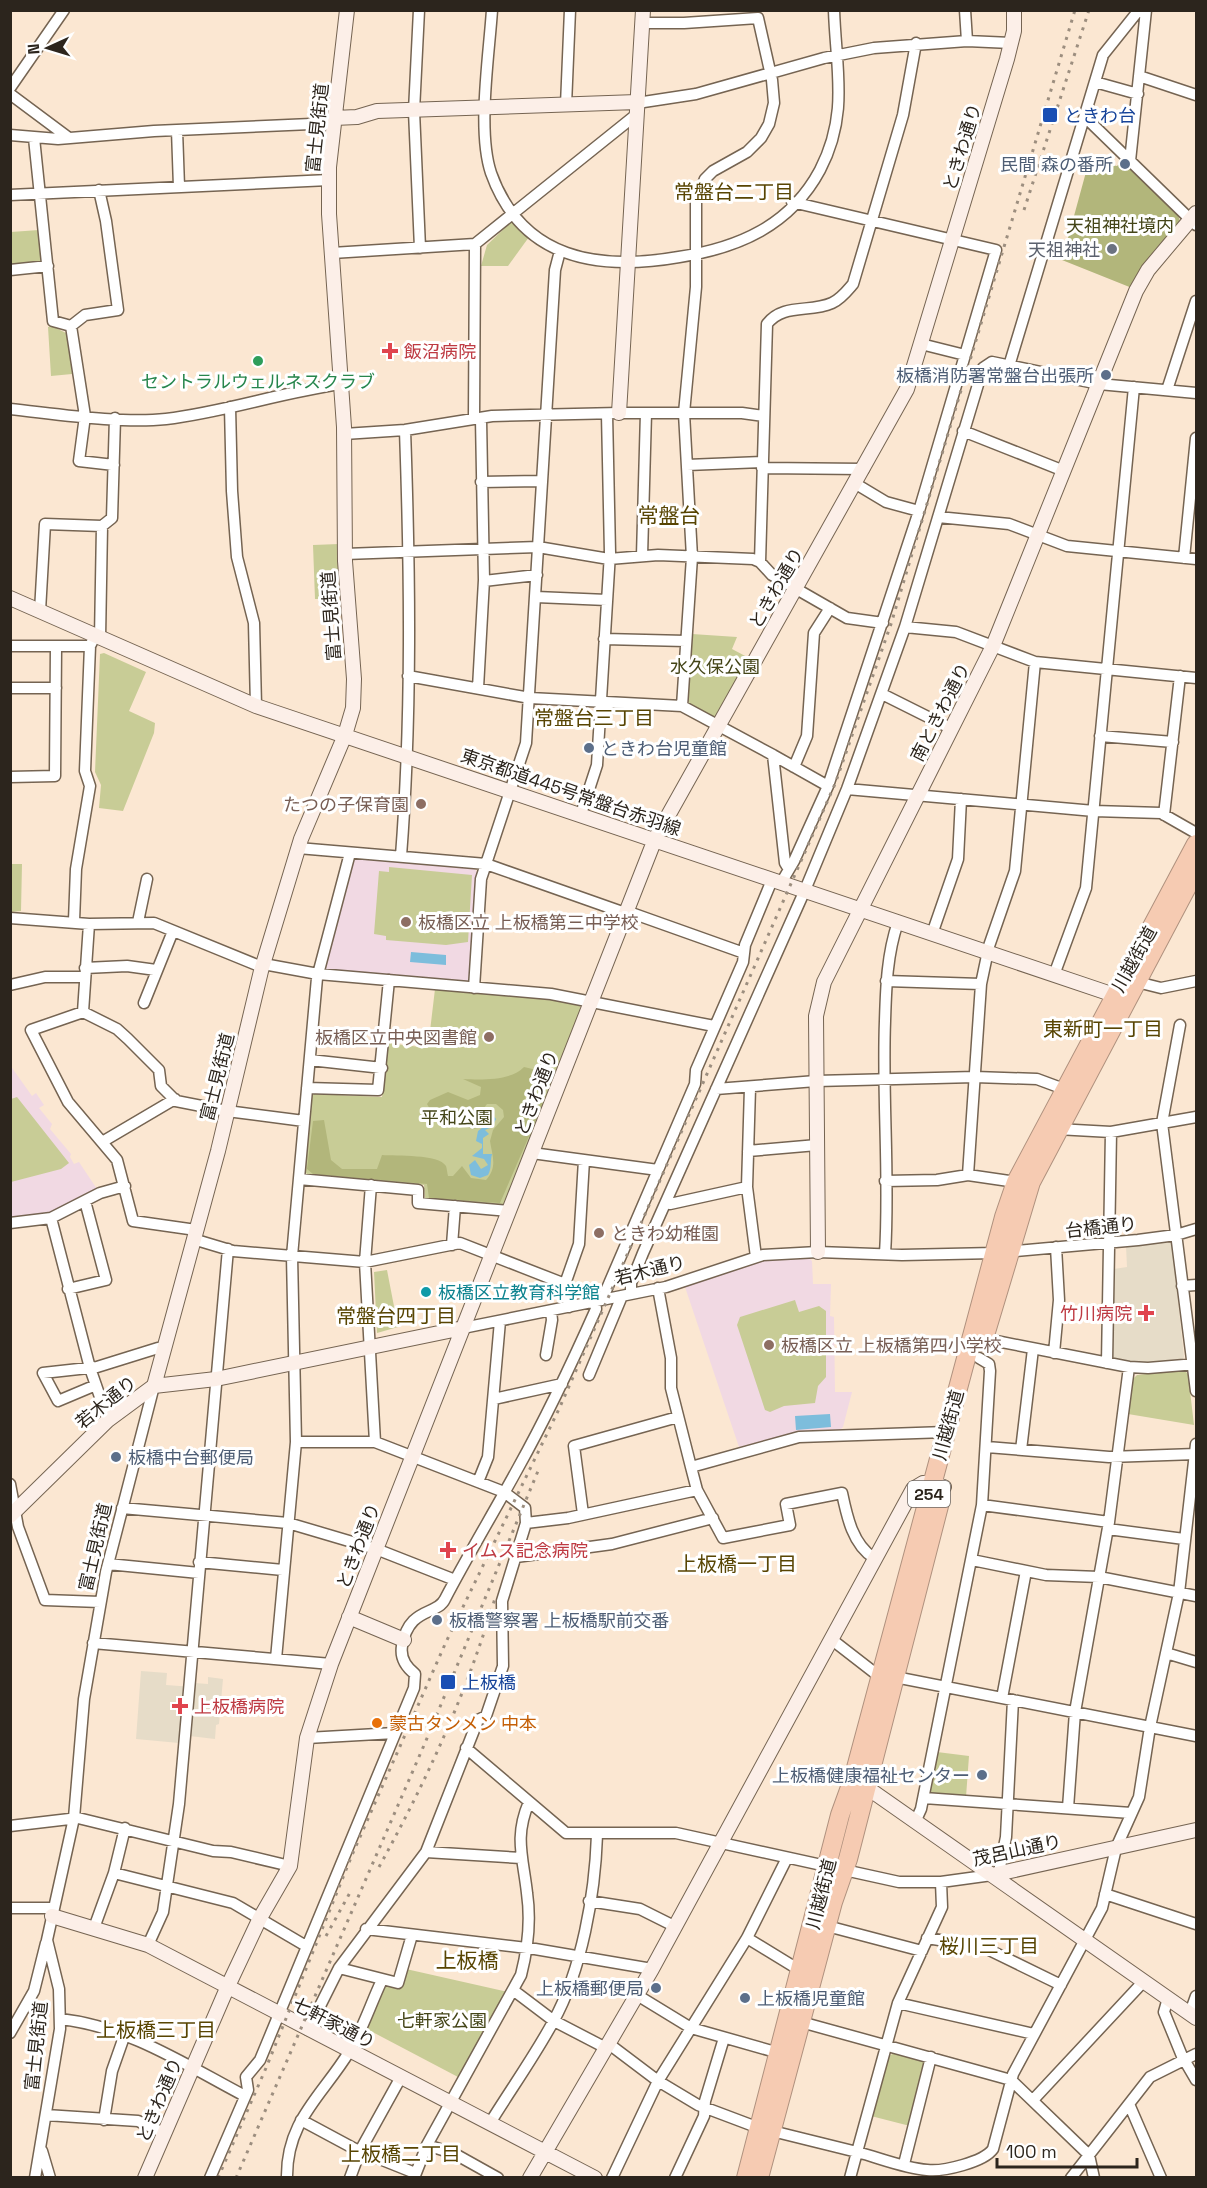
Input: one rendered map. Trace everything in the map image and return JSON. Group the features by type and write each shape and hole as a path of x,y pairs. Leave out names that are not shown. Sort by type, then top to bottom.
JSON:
{"highway":[{"name":"川越街道","path":"1001,1253 1031,1182 1197,844"},
{"name":"川越街道","path":"1130,980 1197,870"},
{"name":"川越街道","path":"938,1485 946,1432 978,1337 1001,1253 1016,1182 1064,1089 1121,997"},
{"name":"川越街道","path":"746,2178 801,2022 827,1926 836,1867 840,1815 859,1781 938,1485 979,1358 978,1337"},
{"name":"川越街道","path":"759,2178 765,2129 779,2054 801,1971 836,1867"}],"street":[{"path":"10,88 64,10"},
{"name":"富士見街道","path":"35,2178 60,2019 59,1989 47,1940 74,1818 84,1699 108,1564 263,965 298,848 345,735 353,708 354,679 345,554 344,434 329,180 346,10"},
{"path":"419,10 414,111 420,248"},
{"path":"494,10 485,137 488,164 499,192 514,214 540,240 560,251 600,263 697,252 758,235 795,203 819,171 835,132 841,95 829,10"},
{"path":"566,105 570,10"},
{"path":"834,10 835,56"},
{"path":"965,10 967,41"},
{"name":"ときわ通り","path":"145,2178 228,1986 260,1918 290,1866 307,1738 331,1664 654,839 908,389 1011,44 1015,27 1014,10"},
{"path":"1130,161 1146,10"},
{"path":"1009,366 1103,55 1136,15 1145,22"},
{"path":"581,814 597,765 609,559 613,413 628,261 643,17 684,23 758,18 771,74 774,102 765,132 747,152 713,171 699,188 696,201 697,252 684,413 692,557 682,706"},
{"path":"10,135 69,138 334,121 377,111 566,105 637,106 696,94 835,56 916,43 967,41 1011,44"},
{"path":"760,562 767,324 773,316 782,312 831,303 843,296 853,284 903,115 916,43"},
{"path":"1139,76 1197,95"},
{"path":"1095,82 1138,94"},
{"path":"10,94 69,138"},
{"path":"332,252 475,244 514,214 637,106"},
{"path":"1085,117 1194,220"},
{"path":"177,130 179,187"},
{"path":"34,138 53,321 71,326"},
{"path":"10,195 329,180"},
{"path":"71,326 85,315 118,309 106,221 99,190"},
{"path":"210,2178 248,2090 246,2077 260,2060 277,2014 414,1688 415,1674 402,1657 404,1640 416,1617 443,1604 562,1384 696,1084 696,1070 743,963 744,953 777,881 794,861 828,786 884,623 996,250 795,203"},
{"path":"514,214 542,235 571,250 594,257 628,261"},
{"name":"南ときわ通り","path":"818,1252 816,1081 819,999 835,956 993,646 1141,280 1194,220"},
{"path":"475,244 478,419 484,549 478,688"},
{"path":"474,988 481,879 526,743 555,270 560,251"},
{"path":"10,270 48,266"},
{"path":"1167,390 1197,301"},
{"path":"71,326 85,416 79,461 114,465"},
{"path":"921,344 964,355"},
{"path":"589,1375 805,890 847,789 905,627 983,368 992,362 1099,384 1197,393"},
{"path":"10,409 115,418 164,419 230,407 291,392 341,384"},
{"path":"1054,975 1086,888 1134,387"},
{"path":"230,407 232,491 237,557 254,623 256,706"},
{"path":"642,556 646,413"},
{"path":"344,434 405,430 478,419 545,415 684,413 764,416"},
{"path":"40,611 45,524 102,526 112,518 115,418"},
{"path":"400,856 408,756 409,552 405,430"},
{"path":"963,431 1064,471"},
{"path":"1184,558 1197,438"},
{"path":"687,465 864,469"},
{"path":"481,482 541,481"},
{"path":"856,484 886,502 919,511"},
{"path":"938,517 1009,524 1067,546 1197,559"},
{"path":"74,921 76,869 90,786 85,771 102,526"},
{"path":"345,554 538,547 609,559 642,556 760,562 772,575 830,608 856,620 884,623"},
{"path":"484,581 537,575"},
{"path":"536,597 607,600"},
{"name":"東京都道445号常盤台赤羽線","path":"10,598 95,640 256,706 1121,997"},
{"path":"794,767 807,736 814,633 830,608"},
{"path":"905,627 956,632 1035,662 1197,678"},
{"path":"604,639 686,641"},
{"path":"10,646 56,647 95,640"},
{"path":"10,777 55,776 56,647"},
{"path":"968,1175 981,984 987,953 1015,871 1035,662"},
{"path":"408,676 530,698 682,706 719,724 828,786"},
{"path":"1164,815 1180,676"},
{"path":"10,688 56,688"},
{"path":"882,694 952,729"},
{"path":"1100,736 1173,742"},
{"path":"773,755 785,863 788,868"},
{"path":"847,789 1164,815 1197,833"},
{"path":"932,934 958,859 961,798"},
{"path":"298,848 486,864 744,953"},
{"path":"276,1659 296,1442 292,1256 307,1088 318,974 350,853"},
{"path":"138,922 147,879"},
{"path":"10,918 74,921 89,924 154,923 263,965 318,974 551,994 714,1026"},
{"path":"885,1254 882,1079 886,981 890,946 898,922"},
{"path":"83,1012 89,924"},
{"path":"144,1003 173,931"},
{"path":"10,985 45,977 127,966 156,970"},
{"path":"307,1088 375,1091 380,1086 389,980"},
{"path":"1130,980 1161,988 1197,981"},
{"path":"886,981 981,984"},
{"path":"304,1121 227,1111 175,1099 161,1086 159,1070 128,1039 117,1029 83,1012 30,1030 68,1102 117,1160 133,1221 194,1234 228,1249 365,1262 460,1243 565,1284"},
{"path":"1180,1025 1162,1123 1197,1391"},
{"path":"310,1060 382,1068"},
{"path":"716,1089 816,1081 975,1077 1037,1079 1064,1089"},
{"path":"750,1088 747,1187 756,1257"},
{"path":"102,1142 175,1099"},
{"path":"1057,1129 1112,1132 1197,1118"},
{"path":"1107,1363 1112,1132"},
{"path":"748,1151 817,1145"},
{"path":"532,1153 658,1170"},
{"path":"569,1307 565,1284 579,1244 584,1160"},
{"path":"885,1181 937,1180 968,1175 1016,1182"},
{"path":"299,1179 418,1190 417,1203 509,1211"},
{"path":"371,1185 365,1262 375,1442"},
{"path":"10,1222 51,1218 85,1201 124,1186"},
{"path":"666,1202 670,1204 747,1187"},
{"path":"68,1289 106,1280 85,1201"},
{"path":"452,1245 455,1206"},
{"path":"51,1218 90,1368 108,1420"},
{"name":"台橋通り","path":"1001,1253 1176,1235 1197,1228"},
{"path":"1054,1353 1059,1300 1056,1247"},
{"path":"148,1945 163,1912 175,1841 228,1249"},
{"name":"若木通り","path":"13,1514 108,1420 154,1386 216,1379 626,1295 658,1288 756,1257 818,1252 1001,1253"},
{"path":"1182,1286 1197,1285"},
{"path":"658,1288 671,1358 671,1388 678,1417 697,1490 723,1538 790,1525 786,1504 842,1493 847,1517 858,1541 874,1558"},
{"path":"546,1355 552,1320 551,1311"},
{"path":"478,1482 488,1457 500,1321"},
{"path":"978,1337 1130,1367 1195,1365"},
{"path":"96,1385 58,1401 43,1373 90,1368 158,1348 164,1349"},
{"path":"1021,1450 1033,1349"},
{"path":"916,1820 924,1797 982,1504 990,1366 979,1358"},
{"path":"1068,1808 1075,1712 1108,1526 1130,1367"},
{"path":"494,1399 562,1384"},
{"path":"583,1514 574,1446 678,1417"},
{"path":"691,1467 799,1437 946,1432"},
{"path":"296,1442 375,1442 504,1492 525,1508 526,1523 502,1601 503,1666 486,1716 478,1720 426,1852 339,1968 309,2030"},
{"path":"513,1990 554,2021 608,2046 658,2081 705,2109 765,2129 904,2164 927,2174 983,2159 993,2149 1011,2080 1102,1908 1116,1848 1139,1797 1150,1727 1179,1593 1196,1451 1117,1457 987,1447"},
{"path":"10,1484 13,1514 45,1600 100,1602"},
{"path":"530,2178 676,1927 720,1842 915,1486 938,1485"},
{"path":"526,1523 583,1514 697,1490"},
{"path":"982,1504 1184,1539"},
{"path":"122,1508 288,1523 376,1549 455,1580"},
{"path":"516,1557 612,1544 713,1518"},
{"path":"972,1560 1026,1572 1099,1577 1197,1596"},
{"path":"108,1564 283,1570"},
{"path":"996,1873 1006,1837 1007,1699 1026,1572"},
{"path":"350,1617 404,1640"},
{"path":"831,1639 888,1677 1197,1736"},
{"path":"93,1643 331,1664"},
{"path":"1166,1653 1197,1662"},
{"path":"307,1738 394,1733"},
{"name":"茂呂山通り","path":"466,1748 566,1833 597,1835 675,1833 899,1882 941,1882 996,1873 1197,1830"},
{"path":"859,1781 996,1873 1085,1940 1193,2016 1197,1996"},
{"path":"924,1797 1131,1813"},
{"path":"301,2120 360,2151 415,2175 427,2145 521,1975 528,1948 528,1894 521,1858 519,1831 529,1802"},
{"path":"10,1826 74,1818 290,1866"},
{"path":"94,1928 114,1873 125,1828"},
{"path":"490,2123 554,2021 571,1983 590,1901 596,1865 597,1835"},
{"path":"426,1852 521,1858"},
{"path":"612,2178 658,2081 747,1938 787,1858"},
{"path":"114,1873 166,1888 233,1903 306,1946"},
{"path":"850,2178 898,2003 942,1907 941,1882"},
{"path":"1105,1894 1197,1924"},
{"path":"590,1901 640,1909 676,1927"},
{"path":"10,1908 52,1912"},
{"name":"七軒家通り","path":"52,1912 148,1945 595,2178"},
{"path":"827,1926 922,1951"},
{"path":"366,1929 528,1948 652,1969"},
{"path":"339,1968 382,1980 399,1982 412,1935"},
{"path":"747,1938 801,1971"},
{"path":"927,1938 983,1947 1060,1985"},
{"path":"10,2033 34,1990 47,1940"},
{"path":"287,2178 291,2139 301,2120 350,2051 382,1980"},
{"path":"1033,2100 1144,1981"},
{"path":"637,1995 691,2028 779,2054"},
{"path":"1168,1998 1164,2012 1184,2061 1197,2080"},
{"path":"898,2003 1034,2034"},
{"path":"60,2019 79,2021 125,2034 245,2096"},
{"path":"801,2022 1011,2080 1089,2155 1094,2178"},
{"path":"104,2120 112,2071 125,2034"},
{"path":"675,2178 705,2109 724,2038"},
{"path":"1071,2178 1150,2077 1197,2054"},
{"path":"904,2164 931,2057"},
{"path":"350,2178 360,2151 401,2077"},
{"path":"1129,2104 1161,2178"},
{"path":"46,2115 138,2121 164,2133"},
{"path":"427,2145 455,2154 498,2178"},
{"path":"41,2148 50,2178"},
{"path":"960,2165 963,2178"}],"shaded area":[{"name":"板橋区立 上板橋第三中学校","path":"355,858 475,869 479,876 470,982 467,984 328,971 325,968 351,862"},
{"path":"10,1065 32,1096 36,1093 44,1105 39,1108 52,1124 50,1129 71,1154 70,1157 74,1164 79,1162 97,1189 47,1215 11,1219"},
{"name":"竹川病院","path":"1168,1241 1172,1244 1184,1357 1182,1361 1145,1364 1113,1361 1114,1269 1127,1267 1126,1246"},
{"name":"板橋区立 上板橋第四小学校","path":"772,1258 809,1258 812,1261 813,1284 831,1284 830,1316 834,1317 835,1392 852,1392 843,1427 839,1431 797,1432 739,1447 685,1287"},
{"name":"上板橋病院","path":"141,1671 167,1673 166,1685 193,1687 194,1683 208,1684 208,1677 223,1679 219,1724 216,1725 215,1739 181,1735 179,1743 136,1739"}],"green space":[{"name":"天祖神社境内","path":"1123,160 1178,215 1180,221 1132,288 1062,260 1089,161 1117,166"},
{"path":"512,221 529,237 508,266 481,266 487,245"},
{"path":"39,230 41,263 11,266 11,232"},
{"path":"52,326 68,334 72,374 51,376 48,327"},
{"path":"339,544 338,599 315,599 313,545"},
{"name":"水久保公園","path":"692,634 737,637 732,649 749,658 714,718 689,704"},
{"path":"104,653 146,672 129,711 155,723 154,733 123,811 99,808 101,785 95,772 100,654"},
{"path":"11,864 22,864 21,911 11,912"},
{"path":"389,867 472,875 468,942 446,945 386,940 386,936 374,934 379,871 389,872"},
{"name":"平和公園","path":"435,989 551,999 579,1004 581,1009 506,1203 501,1205 425,1200 424,1185 308,1175 304,1171 311,1097 314,1094 382,1097 388,1043 428,1048"},
{"path":"547,1066 556,1071 552,1080 547,1078 536,1092 526,1093 524,1107 539,1101 543,1104 500,1203 429,1198 427,1184 313,1174 307,1169 313,1121 324,1120 331,1160 342,1169 377,1169 382,1155 417,1156 442,1162 446,1166 448,1176 453,1176 462,1166 471,1178 486,1180 493,1166 490,1141 493,1130 504,1117 503,1110 496,1104 487,1104 484,1108 486,1120 478,1128 472,1129 431,1111 427,1104 430,1100 448,1092 468,1100 480,1095 481,1087 463,1079 504,1077 524,1067 545,1072"},
{"path":"17,1097 69,1163 61,1169 11,1182 11,1099"},
{"path":"387,1270 398,1327 377,1333 374,1272"},
{"path":"795,1300 799,1312 819,1306 826,1311 826,1377 818,1386 815,1403 784,1406 770,1412 765,1410 737,1325 740,1317"},
{"path":"1184,1370 1188,1374 1194,1425 1128,1414 1133,1379 1137,1375"},
{"path":"937,1752 969,1756 966,1797 929,1793"},
{"name":"七軒家公園","path":"406,1969 508,1992 458,2077 363,2027 383,1982 401,1989"},
{"path":"896,2052 925,2059 927,2065 910,2126 871,2116 889,2056"}],"water":[{"path":"411,952 446,955 446,965 410,962"},
{"path":"488,1109 496,1119 492,1127 485,1130 489,1134 483,1138 483,1154 492,1154 488,1175 480,1178 471,1175 469,1165 475,1160 481,1169 488,1165 484,1159 472,1156 482,1148 482,1144 476,1141 478,1131 491,1121 485,1111"},
{"path":"830,1414 831,1427 796,1430 795,1416"}],"railway":[{"path":"218,2178 266,2068 352,1855 446,1642 559,1409 835,784 891,624 1075,10"},
{"path":"1024,210 1089,10"},
{"path":"236,2178 425,1743 538,1471"},
{"path":"379,1867 414,1801 445,1734 485,1631 496,1595"},
{"path":"326,1936 352,1889"}],"place":[{"name":"ときわ台","path":"1050,115"},
{"name":"民間 森の番所","path":"1125,164"},
{"name":"天祖神社","path":"1112,249"},
{"name":"飯沼病院","path":"390,351"},
{"name":"セントラルウェルネスクラブ","path":"258,361"},
{"name":"板橋消防署常盤台出張所","path":"1106,375"},
{"name":"ときわ台児童館","path":"589,748"},
{"name":"たつの子保育園","path":"421,804"},
{"name":"板橋区立 上板橋第三中学校","path":"406,922"},
{"name":"板橋区立中央図書館","path":"489,1037"},
{"name":"ときわ幼稚園","path":"599,1233"},
{"name":"板橋区立教育科学館","path":"426,1292"},
{"name":"竹川病院","path":"1146,1313"},
{"name":"板橋区立 上板橋第四小学校","path":"769,1345"},
{"name":"板橋中台郵便局","path":"116,1457"},
{"name":"イムス記念病院","path":"448,1550"},
{"name":"板橋警察署 上板橋駅前交番","path":"437,1620"},
{"name":"上板橋","path":"448,1682"},
{"name":"上板橋病院","path":"180,1706"},
{"name":"蒙古タンメン 中本","path":"377,1723"},
{"name":"上板橋健康福祉センター","path":"982,1775"},
{"name":"上板橋郵便局","path":"656,1988"},
{"name":"上板橋児童館","path":"745,1998"}],"district":[{"name":"常盤台二丁目","path":"734,192"},
{"name":"常盤台","path":"669,515"},
{"name":"常盤台三丁目","path":"594,718"},
{"name":"東新町一丁目","path":"1103,1029"},
{"name":"常盤台四丁目","path":"396,1316"},
{"name":"上板橋一丁目","path":"737,1564"},
{"name":"桜川三丁目","path":"989,1946"},
{"name":"上板橋","path":"467,1960"},
{"name":"上板橋三丁目","path":"156,2030"},
{"name":"上板橋二丁目","path":"401,2154"}]}
